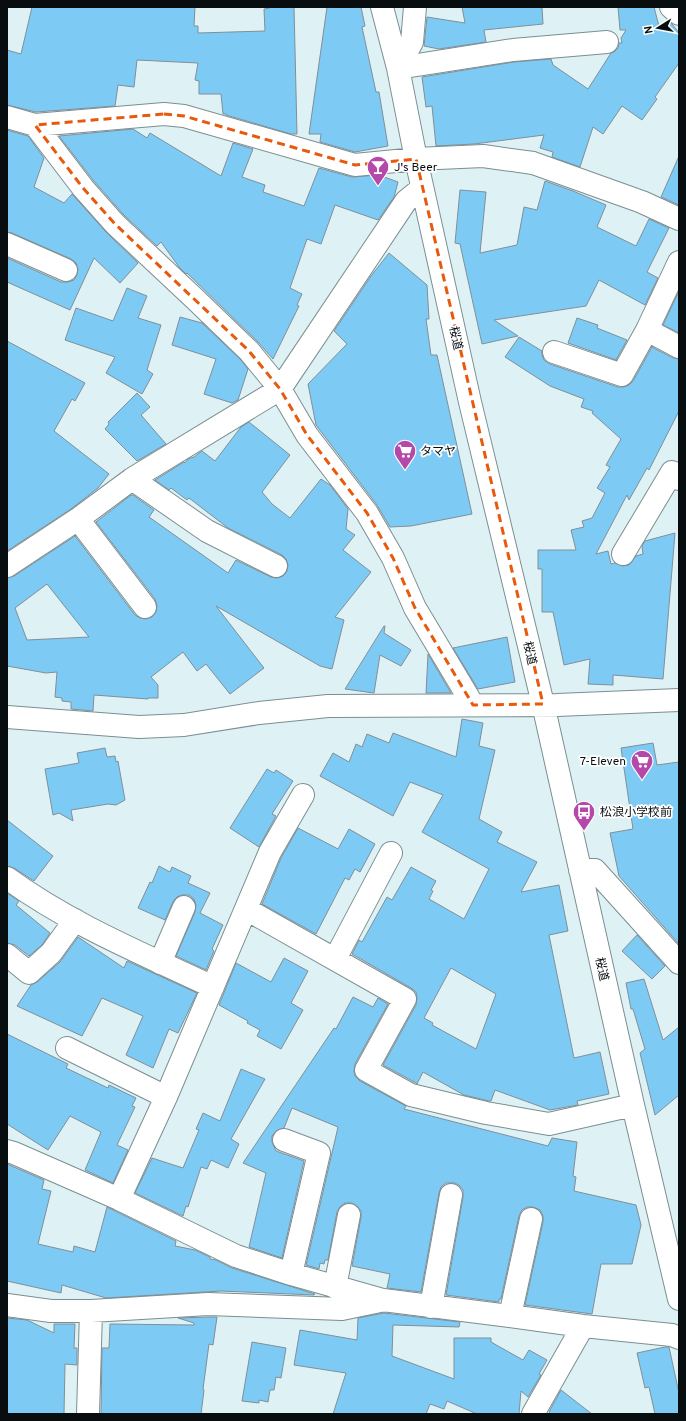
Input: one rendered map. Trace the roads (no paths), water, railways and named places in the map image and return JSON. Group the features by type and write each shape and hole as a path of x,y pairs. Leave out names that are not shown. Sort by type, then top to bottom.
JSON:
{"street":[{"name":"桜道","path":"382,7 398,68 422,188 470,402 542,704 632,1105 679,1299"},
{"path":"398,68 412,42 415,7"},
{"path":"671,7 679,14"},
{"path":"398,68 513,50 607,42"},
{"path":"7,116 35,125 164,114 184,116 355,164 483,156 533,163 642,202 679,219"},
{"path":"35,125 83,188 115,224 248,351 280,389 307,435 367,513 393,558 415,608 473,705"},
{"path":"7,566 78,519 132,479 280,389 406,201 422,188"},
{"path":"7,244 66,270"},
{"path":"554,352 622,375 647,330 679,262"},
{"path":"647,330 679,347"},
{"path":"623,554 672,472 679,479"},
{"path":"132,479 207,531 276,566"},
{"path":"78,519 145,607"},
{"path":"7,717 139,728 184,725 259,713 328,706 542,704 679,700"},
{"path":"119,1199 166,1097 270,852 303,795"},
{"path":"335,959 391,853"},
{"path":"580,870 595,870 679,963"},
{"path":"7,878 31,895 118,943 213,987"},
{"path":"160,963 184,907"},
{"path":"246,909 405,999 366,1070 412,1096 486,1113 549,1124 632,1105"},
{"path":"7,955 29,973 51,953 75,920"},
{"path":"67,1048 166,1097"},
{"path":"284,1140 319,1153 291,1274"},
{"path":"7,1151 119,1199 236,1256 335,1287 383,1300 583,1326 672,1335 679,1338"},
{"path":"431,1306 451,1195"},
{"path":"335,1287 349,1215"},
{"path":"510,1316 531,1219"},
{"path":"7,1304 51,1311 91,1311 208,1304 342,1309 383,1300"},
{"path":"88,1414 91,1311"},
{"path":"532,1414 583,1326"}],"place":[{"name":"J's Beer","path":"378,186"},
{"name":"タマヤ","path":"405,470"},
{"name":"7-Eleven","path":"642,780"},
{"name":"松浪小学校前","path":"584,832"}]}
